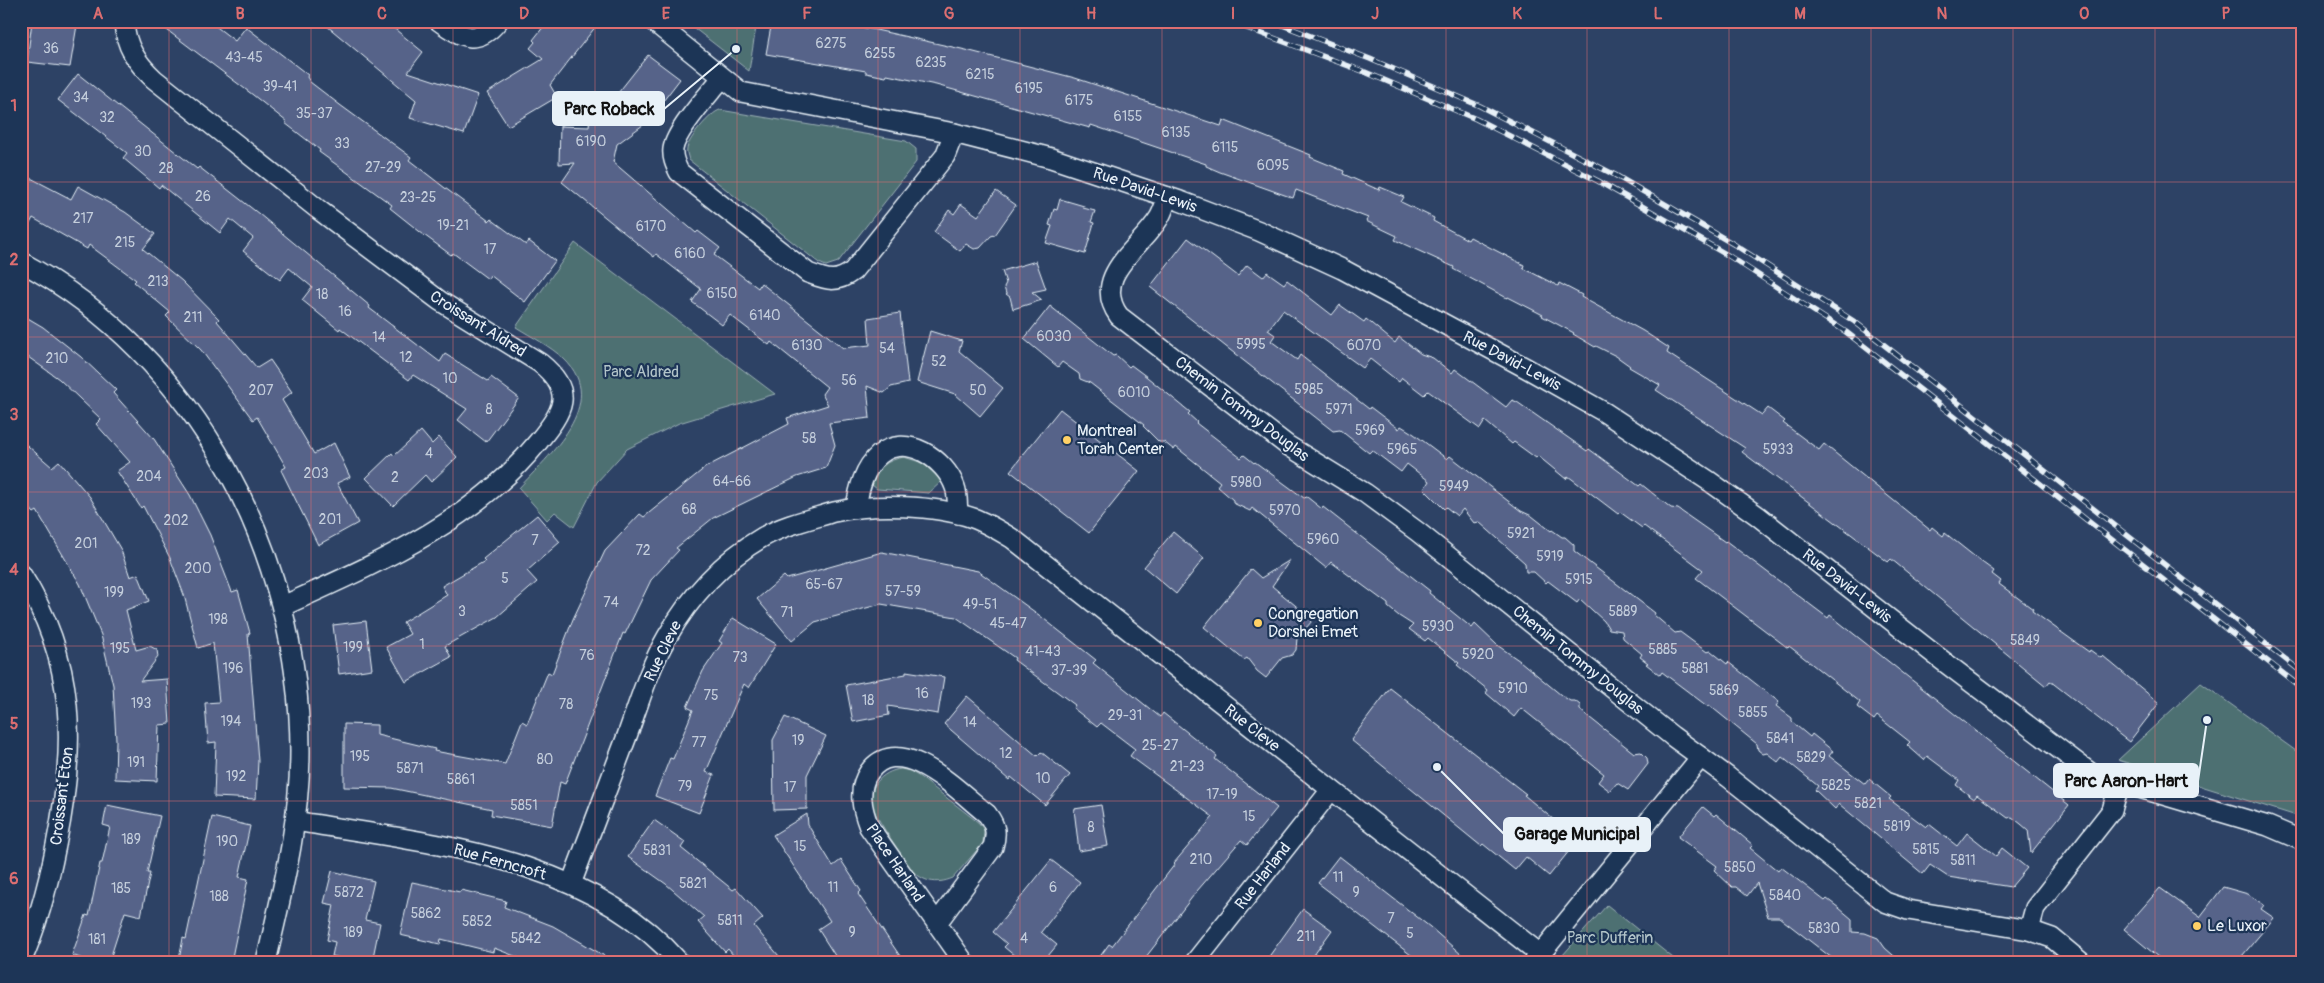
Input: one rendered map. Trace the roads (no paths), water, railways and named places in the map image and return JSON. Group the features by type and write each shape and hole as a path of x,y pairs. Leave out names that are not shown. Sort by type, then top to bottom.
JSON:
{"street":[{"name":"Croissant Aldred","path":"124,21 129,48 141,67 154,79 319,210 440,302 540,363 553,374 560,384 562,393 559,413 535,446 510,474 468,509 386,558 283,606"},
{"path":"440,21 457,33 467,37 478,38 491,29 498,21"},
{"name":"Rue David-Lewis","path":"653,21 741,92 753,96 954,134 1051,158 1168,196 1258,231 1325,261 1526,368 1611,417 1758,516 1943,661 2092,774 2268,826 2303,841"},
{"path":"722,78 676,138 673,150 674,162 679,172 808,273 825,280 841,279 853,271 945,156 954,134"},
{"name":"Chemin Tommy Douglas","path":"1168,196 1159,218 1119,267 1114,277 1110,288 1110,300 1119,316 1287,445 1366,493 1418,532 1885,902 1908,910 2029,930 2052,938 2081,962"},
{"path":"21,262 57,283 114,326 141,352 174,389 215,448 239,490 261,536 283,606 295,677 299,713 300,751 291,854 266,962"},
{"path":"856,507 859,491 869,467 879,454 894,447 910,447 938,461 950,475 956,489 958,514"},
{"name":"Rue Cleve","path":"571,884 655,661 679,616 722,567 763,537 795,524 856,507 889,506 958,514 992,527 1013,539 1331,790 1537,958"},
{"name":"Croissant Eton","path":"21,574 42,609 52,634 68,696 70,732 66,788 51,870 34,934 21,962"},
{"path":"1537,958 1628,844 1701,757"},
{"name":"Place Harland","path":"937,923 993,847 996,835 994,824 987,814 927,767 916,761 891,758 876,762 867,775 862,793 863,810 869,827 964,962"},
{"path":"2029,930 2035,908 2112,810 2120,782"},
{"name":"Rue Harland","path":"1195,962 1331,790"},
{"name":"Rue Ferncroft","path":"295,821 492,856 571,884 596,897 664,944 679,962"}],"railway":[{"path":"1228,21 1365,72 1476,119 1598,181 1729,256 1846,332 2303,689"},
{"path":"1272,21 1370,59 1480,106 1615,175 1735,245 1855,322 2303,673"}],"place":[{"name":"Parc Roback","path":"736,49"},
{"name":"Montreal Torah Center","path":"1067,440"},
{"name":"Congregation Dorshei Emet","path":"1258,623"},
{"name":"Parc Aaron-Hart","path":"2207,720"},
{"name":"Garage Municipal","path":"1437,767"},
{"name":"Le Luxor","path":"2197,926"}],"park label":[{"name":"Parc Aldred","path":"641,372"},
{"name":"Parc Dufferin","path":"1610,938"}]}
